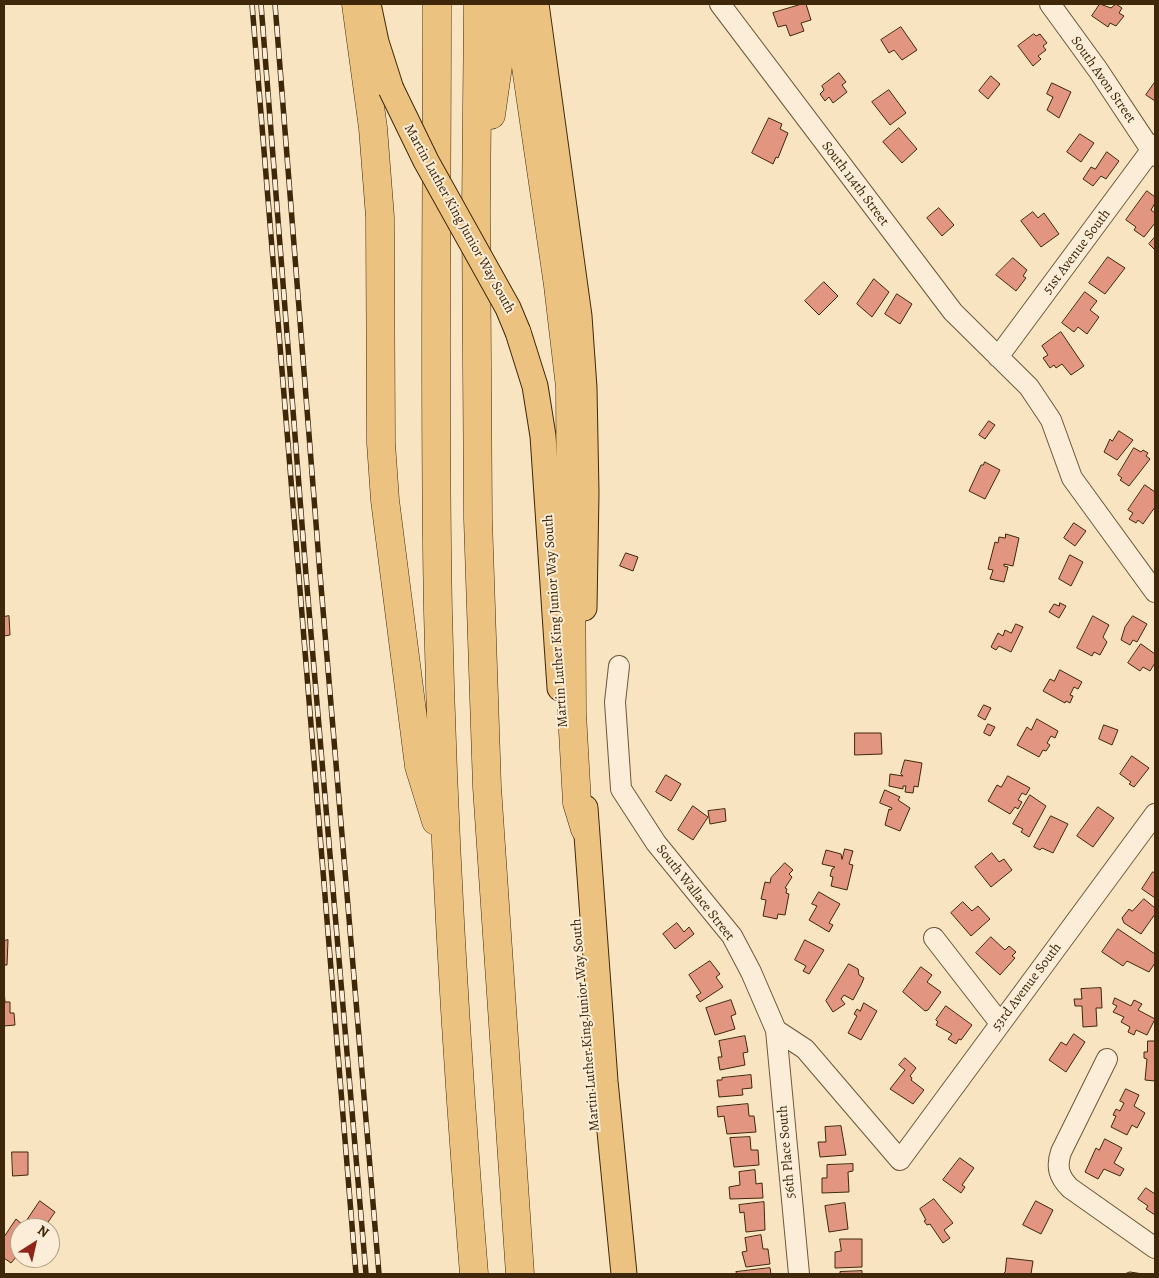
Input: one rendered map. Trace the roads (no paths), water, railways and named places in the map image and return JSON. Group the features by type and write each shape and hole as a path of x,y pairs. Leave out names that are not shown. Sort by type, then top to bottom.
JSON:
{"highway":[{"path":"356,4 373,128 380,217 381,444 385,500 419,766 447,856"},
{"path":"436,4 438,600 447,856 459,1089 474,1274"},
{"path":"478,4 476,210 478,519 487,788 520,1274"},
{"path":"476,210 504,31 505,4"},
{"path":"520,4 526,67 558,285 570,387 572,713 577,803 585,829"}],"main road":[{"name":"Martin Luther King Junior Way South","path":"368,4 376,42 391,90 426,161 508,308 518,332 535,386 543,436 580,975 608,1274"},
{"name":"Martin Luther King Junior Way South","path":"536,4 579,316 584,388 586,492 585,829 604,1072 624,1274"}],"street":[{"name":"South 114th Street","path":"720,4 952,312 1029,387 1051,420 1072,478 1155,592"},
{"name":"South Avon Street","path":"1050,4 1154,151"},
{"name":"51st Avenue South","path":"998,357 1154,151"},
{"name":"South Wallace Street","path":"619,666 616,702 621,789 656,843 732,936 751,972 776,1030"},
{"name":"53rd Avenue South","path":"776,1030 806,1049 900,1160 1155,814"},
{"path":"934,938 1000,1024"},
{"name":"56th Place South","path":"776,1030 799,1274"},
{"path":"1107,1059 1061,1152 1058,1164 1060,1175 1070,1188 1155,1248"}],"railway":[{"path":"252,4 356,1274"},
{"path":"261,4 306,575 366,1274"},
{"path":"275,4 320,574 379,1274"}]}
